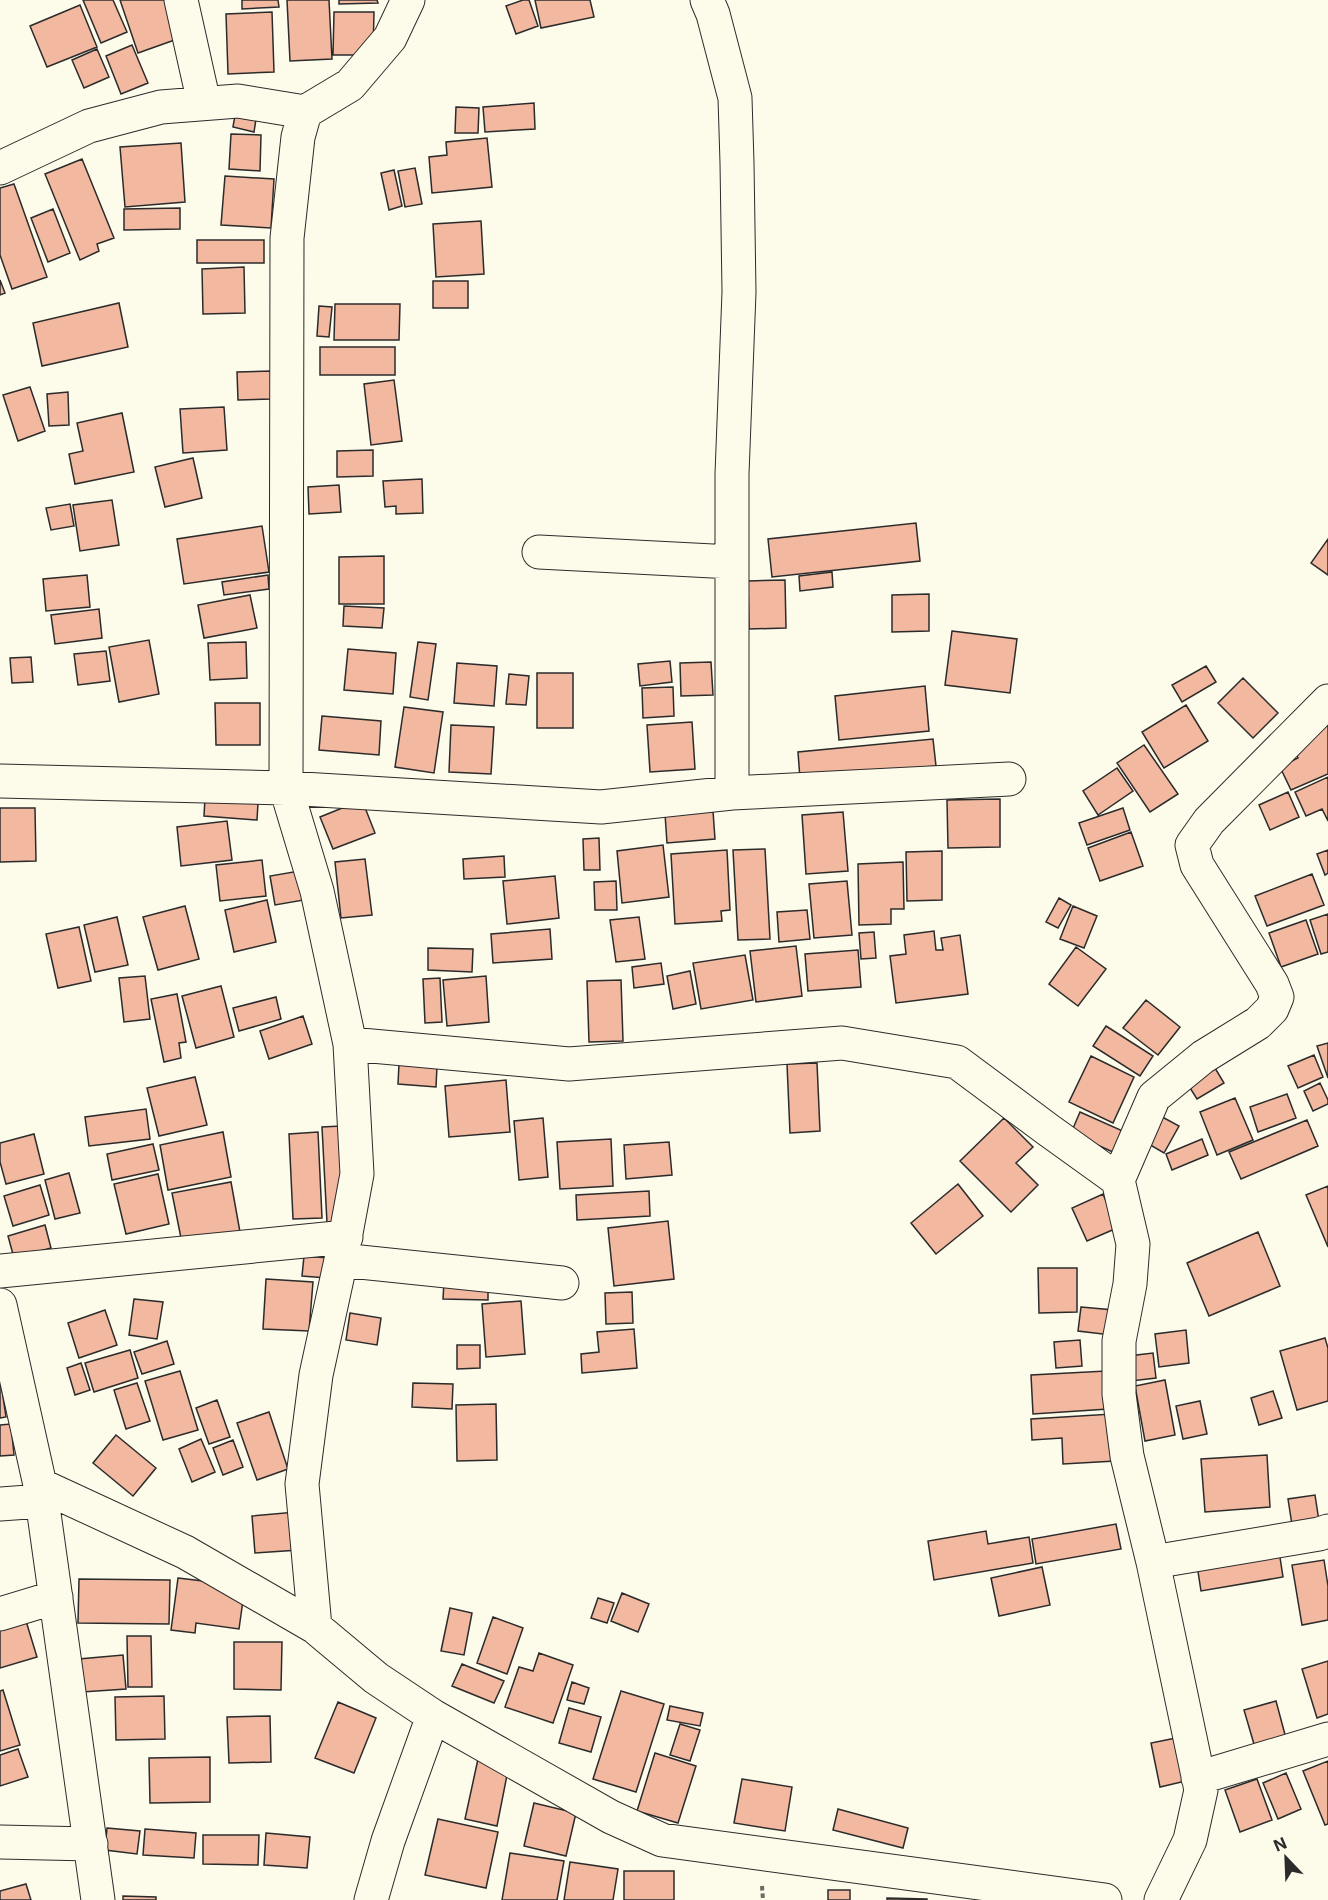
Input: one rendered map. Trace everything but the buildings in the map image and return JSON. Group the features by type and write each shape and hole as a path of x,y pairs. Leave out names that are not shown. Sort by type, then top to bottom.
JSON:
{"street":[{"path":"181,0 204,103"},
{"path":"0,168 89,126 162,107 238,101 305,112 350,85 390,39 408,0"},
{"path":"707,0 713,14 735,98 739,292 732,474 732,793"},
{"path":"305,112 298,136 287,238 286,788 317,891 350,1044 357,1174 316,1375 302,1484 315,1627"},
{"path":"538,552 732,562"},
{"path":"1161,1900 1190,1839 1201,1790 1153,1562 1127,1456 1119,1394 1119,1341 1130,1284 1133,1244 1118,1180 1154,1097 1203,1057 1258,1023 1272,1008 1277,997 1272,984 1197,865 1192,845 1209,821 1328,701"},
{"path":"0,781 286,788 601,807 732,793 1008,779"},
{"path":"350,1044 569,1064 842,1043 957,1062 1118,1180"},
{"path":"0,1271 343,1249 562,1283"},
{"path":"0,1305 41,1493 92,1844 98,1900"},
{"path":"0,1504 41,1493 185,1552 315,1627 376,1678 433,1716 611,1817 662,1840 1105,1900"},
{"path":"1153,1562 1328,1531"},
{"path":"0,1614 56,1597"},
{"path":"371,1900 388,1841 433,1716"},
{"path":"1198,1778 1328,1738"},
{"path":"0,1842 92,1844"}]}
